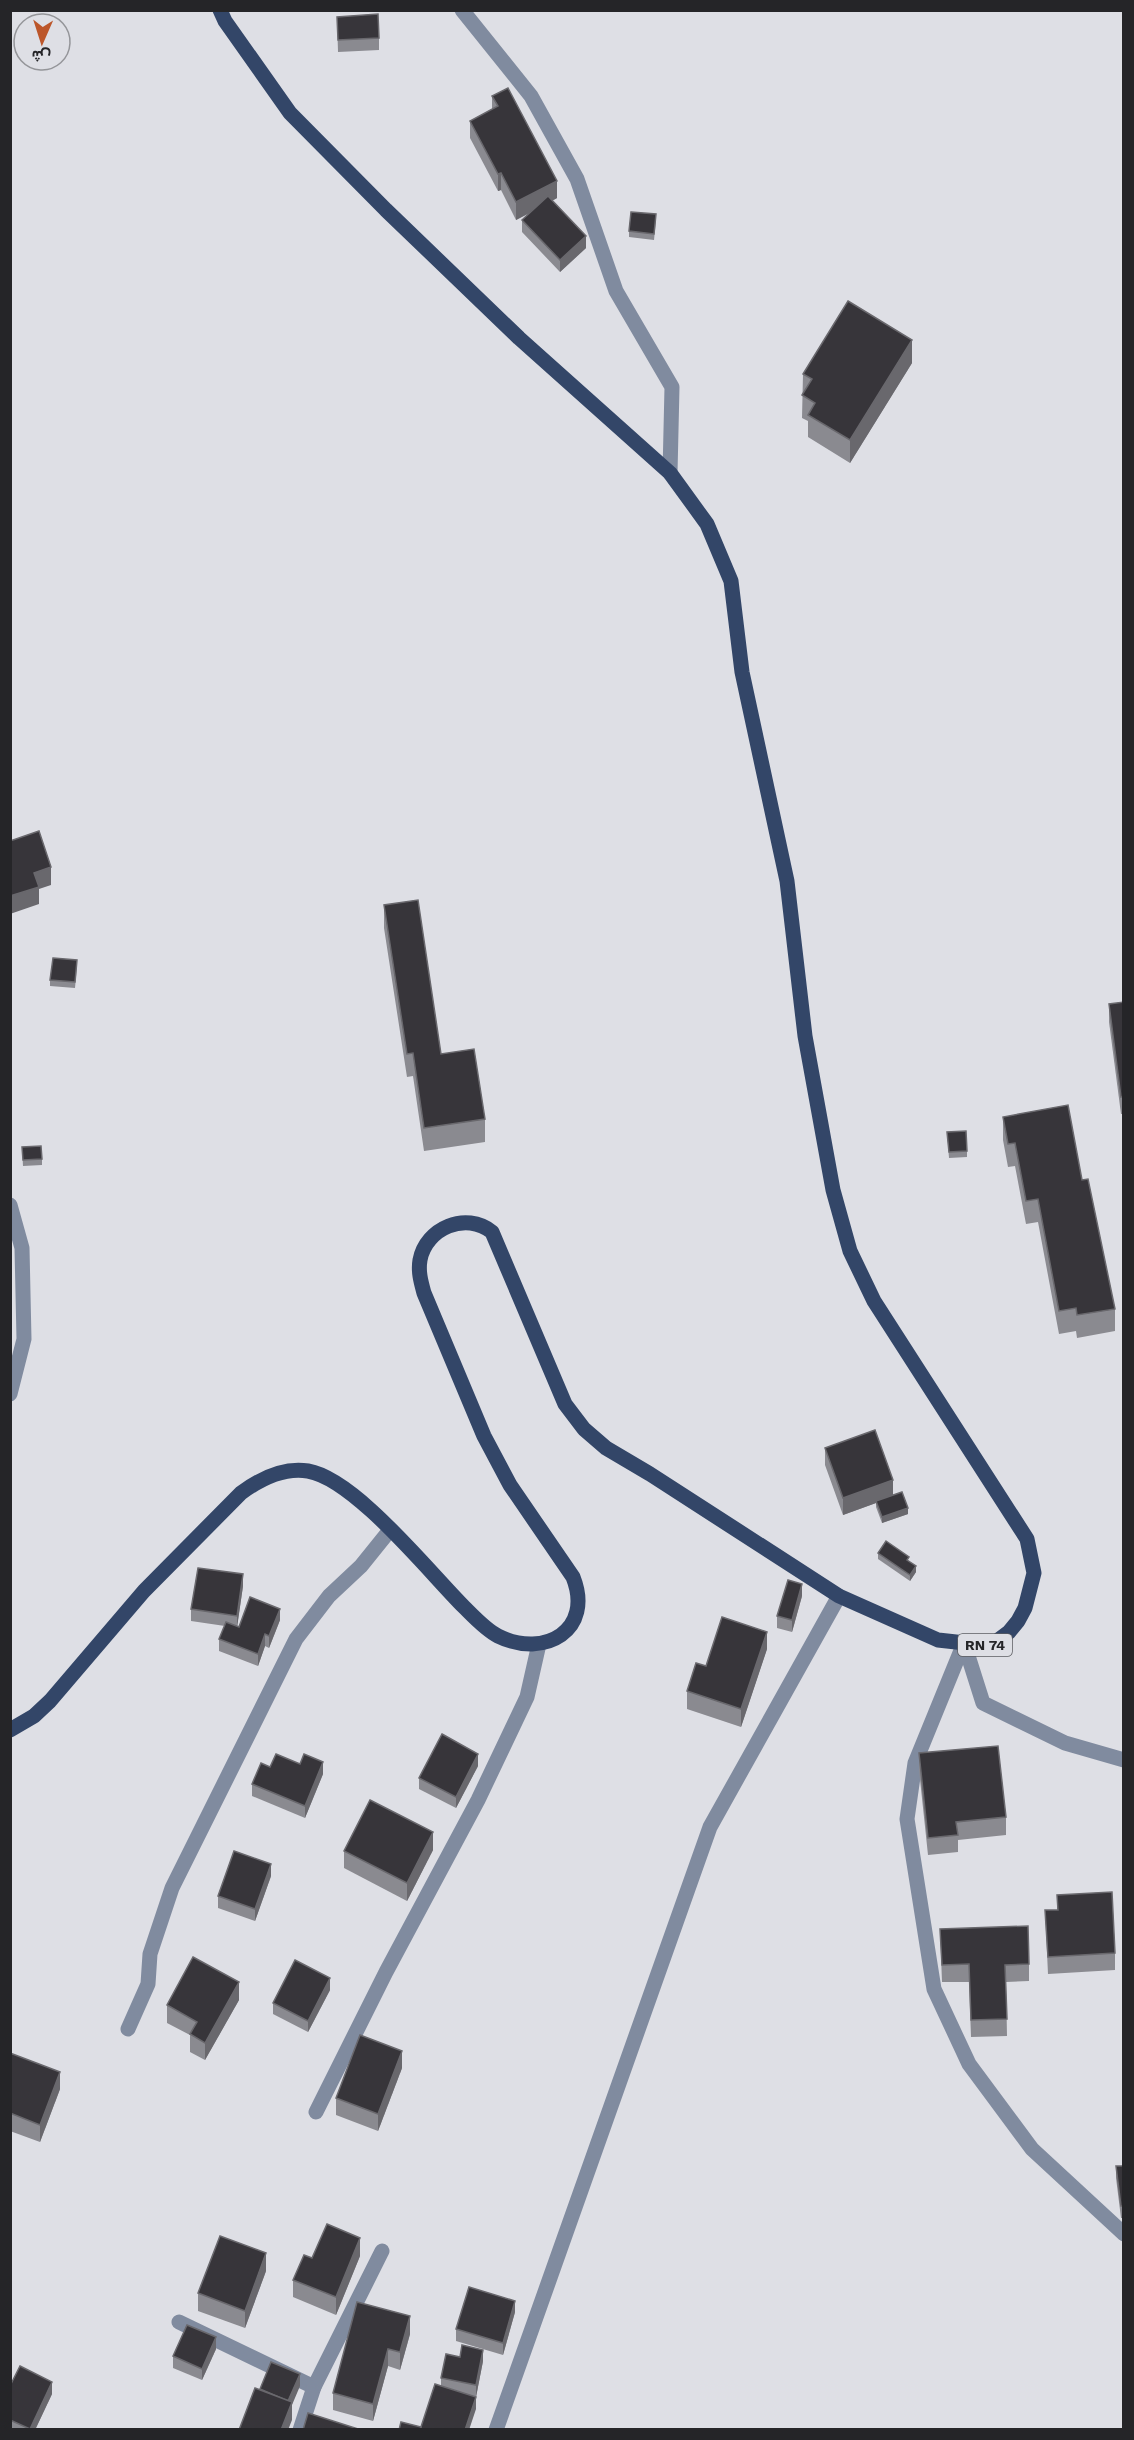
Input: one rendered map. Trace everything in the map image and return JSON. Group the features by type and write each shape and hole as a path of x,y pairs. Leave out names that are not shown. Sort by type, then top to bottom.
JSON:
{"main road":[{"name":"RN 74","path":"220,10 225,21 290,113 386,210 519,338 670,473 707,524 731,581 742,672 787,881 805,1036 833,1190 850,1251 874,1301 1027,1539 1034,1572 1025,1608 1018,1621 997,1641 983,1645 938,1640 839,1596 606,1448 584,1429 565,1404 492,1232 484,1226 466,1221 444,1228 426,1243 420,1259 419,1276 484,1436 510,1485 573,1576 578,1589 579,1603 576,1617 569,1629 559,1638 539,1644"},
{"path":"10,1730 34,1716 50,1701 144,1591 213,1520 255,1482 281,1472 308,1471 343,1486 390,1530 450,1594 497,1636 517,1643 539,1644"}],"street":[{"path":"462,10 531,96 577,180 616,291 672,387 670,473"},
{"path":"10,1205 22,1248 24,1339 10,1394"},
{"path":"128,2029 148,1984 150,1954 172,1888 296,1639 329,1596 361,1566 390,1530"},
{"path":"496,2430 710,1827 839,1596"},
{"path":"964,1642 983,1703 1065,1743 1124,1760"},
{"path":"964,1642 915,1763 907,1819 934,1989 969,2064 1032,2149 1124,2234"},
{"path":"316,2112 386,1972 483,1790 527,1697 539,1644"},
{"path":"318,2430 301,2426 314,2387 382,2251"},
{"path":"179,2322 314,2387"}],"building":[{"path":"378,14 379,38 338,40 337,17"},
{"path":"508,88 557,181 516,202 501,173 498,174 470,121 498,106 492,96"},
{"path":"548,196 586,236 560,260 522,220"},
{"path":"631,212 656,214 654,234 629,231"},
{"path":"848,301 912,340 850,440 808,415 815,403 802,395 812,379 803,374"},
{"path":"39,831 51,867 34,873 39,887 10,896 10,841"},
{"path":"418,900 441,1054 474,1049 485,1119 424,1128 413,1053 407,1054 384,905"},
{"path":"53,958 77,960 75,982 50,980"},
{"path":"1124,1002 1124,1096 1121,1097 1109,1004"},
{"path":"1068,1105 1082,1180 1088,1179 1115,1309 1077,1315 1076,1308 1059,1311 1038,1199 1026,1201 1015,1143 1008,1144 1003,1117"},
{"path":"966,1131 967,1151 949,1152 947,1132"},
{"path":"41,1146 42,1159 23,1160 22,1147"},
{"path":"875,1430 893,1480 843,1498 825,1448"},
{"path":"902,1492 908,1508 882,1517 876,1501"},
{"path":"886,1541 909,1557 907,1560 916,1566 910,1575 878,1553"},
{"path":"198,1568 243,1574 237,1616 191,1609"},
{"path":"788,1580 802,1584 792,1620 777,1616"},
{"path":"250,1597 280,1609 269,1636 265,1634 258,1654 219,1639 226,1622 239,1627"},
{"path":"722,1617 767,1632 741,1709 687,1691 696,1663 706,1666"},
{"path":"442,1734 478,1754 456,1797 419,1778"},
{"path":"998,1746 1006,1817 956,1822 958,1835 928,1838 919,1753"},
{"path":"276,1754 300,1764 304,1754 323,1762 305,1806 252,1784 261,1763 270,1767"},
{"path":"370,1800 433,1832 407,1883 344,1851"},
{"path":"234,1851 271,1864 255,1909 218,1896"},
{"path":"1112,1892 1115,1953 1048,1957 1045,1910 1058,1910 1057,1895"},
{"path":"1028,1926 1029,1964 1005,1965 1007,2019 971,2020 969,1964 942,1965 940,1929"},
{"path":"193,1957 239,1982 205,2043 190,2034 197,2022 167,2005"},
{"path":"295,1960 330,1978 308,2021 273,2003"},
{"path":"360,2035 402,2051 378,2114 336,2098"},
{"path":"10,2053 60,2072 40,2125 10,2113"},
{"path":"1116,2166 1124,2166 1124,2206 1121,2206"},
{"path":"327,2224 360,2238 336,2297 293,2280 304,2255 312,2258"},
{"path":"220,2236 266,2253 245,2311 198,2293"},
{"path":"469,2287 515,2301 503,2343 456,2329"},
{"path":"357,2302 410,2316 400,2352 388,2349 373,2404 333,2393"},
{"path":"187,2325 216,2337 202,2369 173,2356"},
{"path":"462,2345 483,2350 476,2385 441,2378 446,2354 460,2357"},
{"path":"271,2362 300,2374 288,2401 260,2389"},
{"path":"20,2366 52,2382 30,2429 10,2420 10,2386"},
{"path":"435,2384 476,2397 465,2430 420,2430"},
{"path":"255,2388 292,2402 281,2430 239,2430"},
{"path":"308,2413 358,2429 303,2430"},
{"path":"401,2422 421,2427 420,2430 399,2430"}]}
